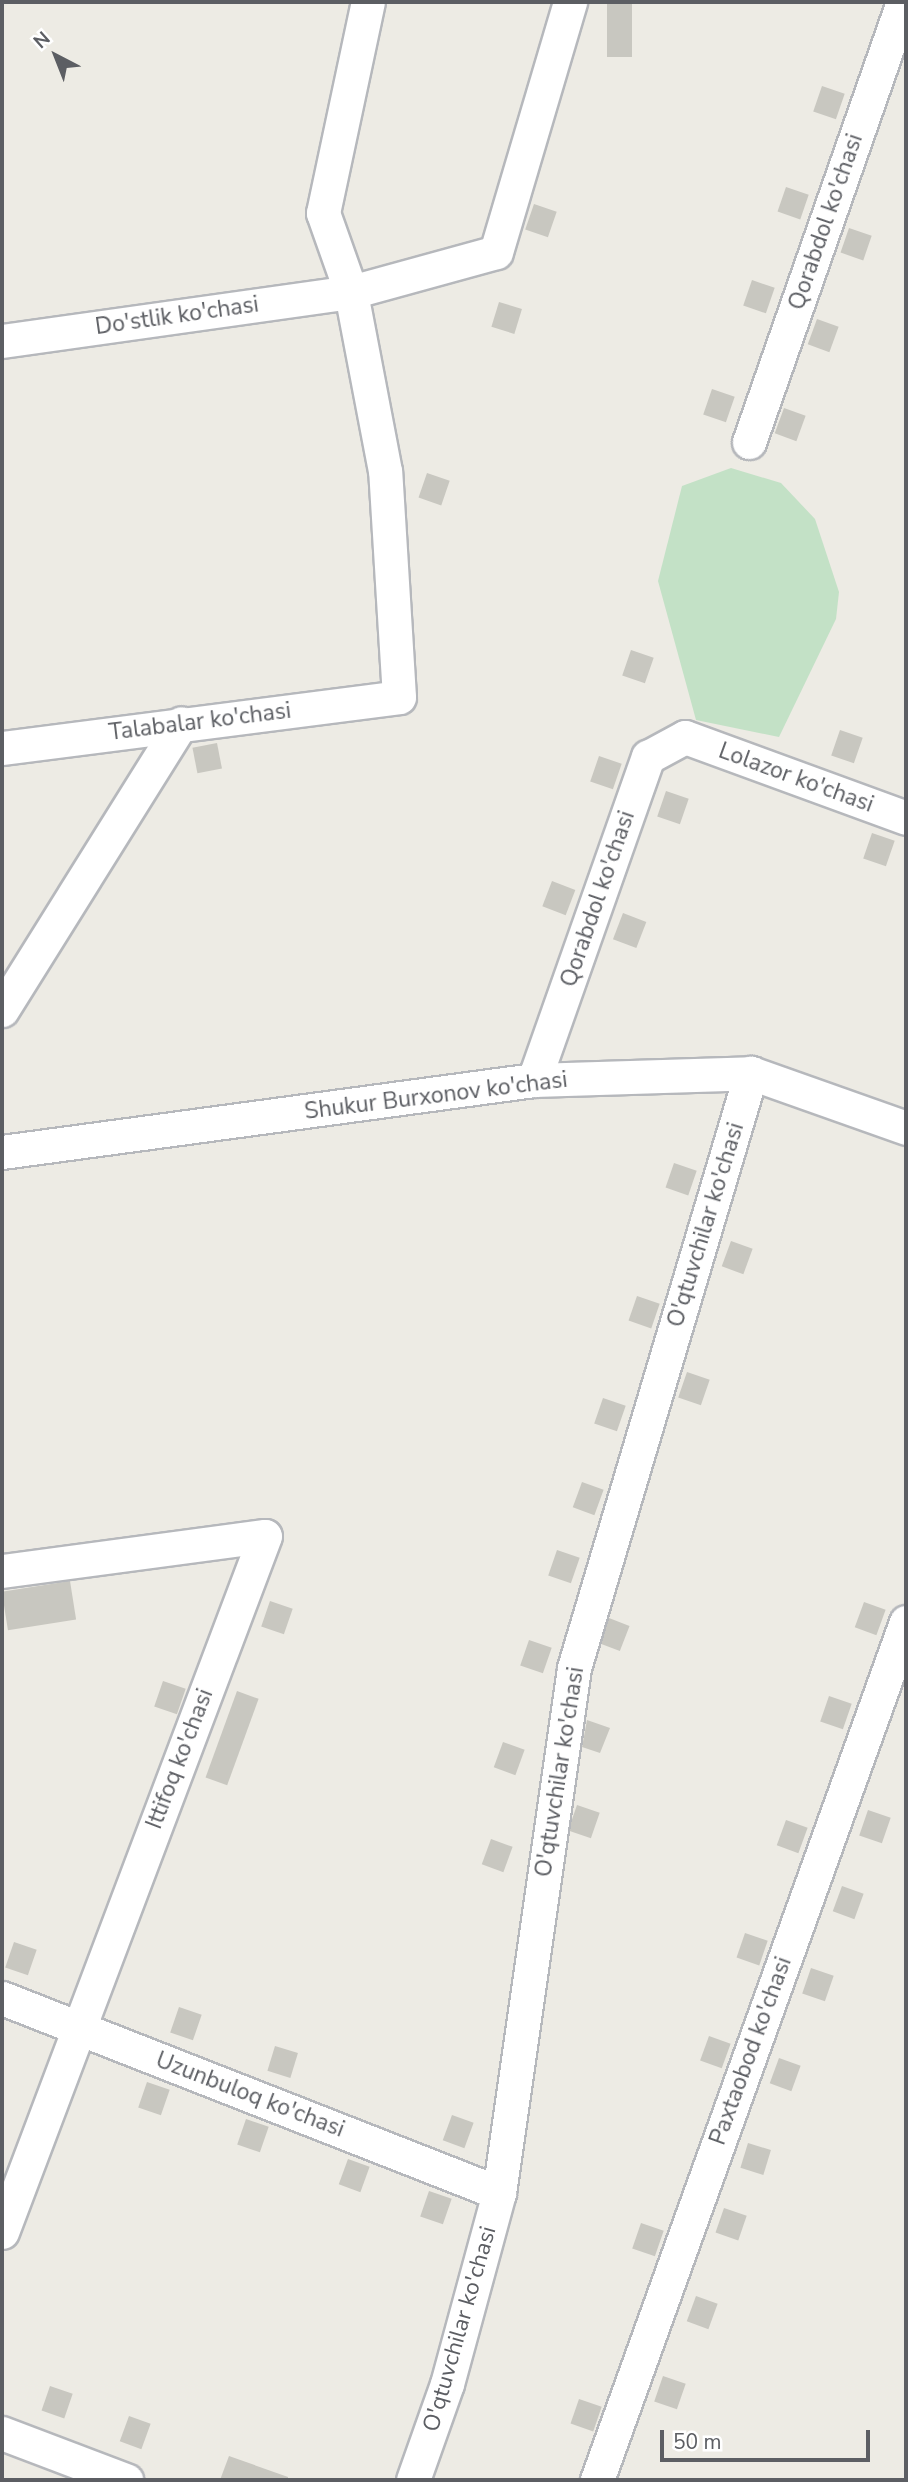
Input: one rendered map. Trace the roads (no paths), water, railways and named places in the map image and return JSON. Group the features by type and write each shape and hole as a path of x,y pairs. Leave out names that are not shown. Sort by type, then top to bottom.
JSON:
{"street":[{"path":"351,292 323,213 368,2"},
{"name":"Do'stlik ko'chasi","path":"2,341 351,292 496,252 570,2"},
{"name":"Qorabdol ko'chasi","path":"749,442 903,2"},
{"name":"Talabalar ko'chasi","path":"2,748 398,697 385,471 351,292"},
{"path":"2,1010 181,723"},
{"name":"Qorabdol ko'chasi","path":"534,1080 648,757 685,737"},
{"name":"Lolazor ko'chasi","path":"685,737 906,818"},
{"name":"Shukur Burxonov ko'chasi","path":"2,1152 534,1080 751,1073 906,1128"},
{"name":"O'qtuvchilar ko'chasi","path":"413,2480 447,2384 499,2193 574,1668 751,1073"},
{"name":"Ittifoq ko'chasi","path":"2,1571 265,1535 2,2232"},
{"name":"Paxtaobod ko'chasi","path":"597,2480 906,1622"},
{"name":"Uzunbuloq ko'chasi","path":"2,1998 499,2193"},
{"path":"2,2433 126,2480"}]}
